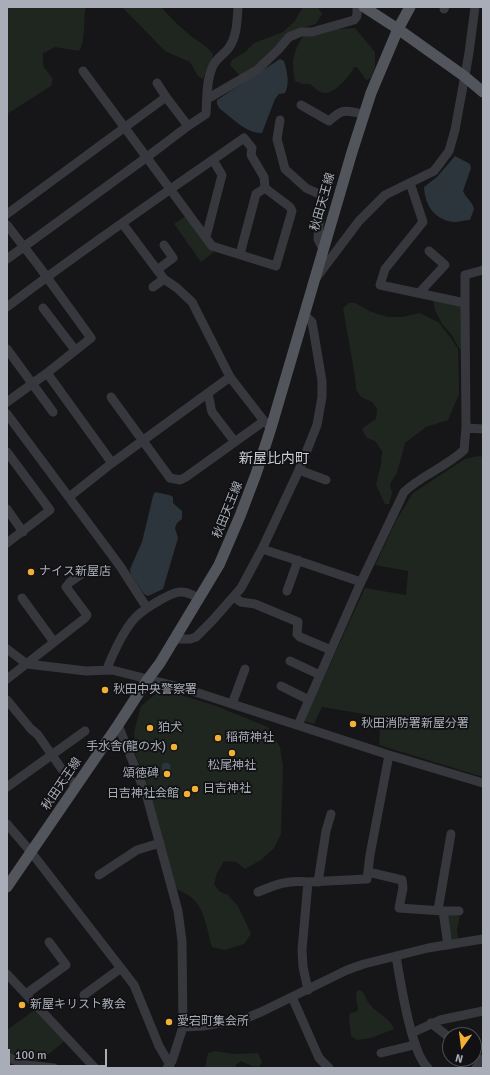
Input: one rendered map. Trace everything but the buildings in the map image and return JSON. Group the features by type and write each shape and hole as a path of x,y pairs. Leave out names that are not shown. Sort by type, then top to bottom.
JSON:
{"main road":[{"path":"364,7 398,29 464,76 483,92"},
{"name":"秋田天王線","path":"7,887 160,663 219,565 256,474 267,424 304,315 370,93 398,29 410,7"}],"street":[{"path":"7,259 206,114 208,85 212,68 218,57 227,50 233,41 236,32 238,7"},
{"path":"207,99 257,70 289,37 301,32 312,32 354,20 357,16 357,7"},
{"path":"314,281 359,221 385,195 434,171 449,151 455,130 475,7"},
{"path":"83,71 212,246 276,266 292,211 290,207 264,188"},
{"path":"157,83 188,126"},
{"path":"7,214 166,97"},
{"path":"301,105 323,119 329,121 339,112 346,111 364,114"},
{"path":"280,120 277,139 285,169 306,188 321,195 318,239 323,249"},
{"path":"7,307 46,277 244,138 252,148 251,155 264,177 264,188"},
{"path":"206,237 222,175 212,160"},
{"path":"410,183 423,222 385,269 380,285 465,303"},
{"path":"240,254 256,194 264,188"},
{"path":"112,397 170,478 180,480 235,442 267,424 230,377 192,302 177,288 164,279 122,223"},
{"path":"7,224 91,338 7,402"},
{"path":"157,270 173,258 164,245"},
{"path":"419,293 445,265 429,251"},
{"path":"298,725 361,582 404,492 412,483 456,457 464,450 466,428 465,275 483,270"},
{"path":"153,287 164,279"},
{"path":"43,308 75,350"},
{"path":"175,639 190,639 196,637 241,588 262,550 299,470 316,425 322,397 322,381 312,322 304,315"},
{"path":"7,349 52,412"},
{"path":"47,373 112,463"},
{"path":"69,497 112,463 230,377"},
{"path":"207,394 211,402 210,407 212,412 235,442"},
{"path":"7,414 120,566 147,608"},
{"path":"466,428 483,429"},
{"path":"7,452 50,510 7,543"},
{"path":"299,470 326,480"},
{"path":"7,509 23,532"},
{"path":"262,550 298,560 361,582"},
{"path":"287,591 298,560"},
{"path":"7,679 85,618 87,615 66,587 70,582 86,571"},
{"path":"107,670 109,662 130,623 147,608 175,592 182,592 199,598"},
{"path":"234,597 241,602 255,604 298,622 297,634 300,637 331,650"},
{"path":"22,598 54,642"},
{"path":"7,649 27,664 86,671 107,670 183,688 389,755 483,783"},
{"path":"290,661 320,675"},
{"path":"232,704 245,669"},
{"path":"281,686 309,700"},
{"path":"7,700 30,728 38,735 68,778 77,786"},
{"path":"118,725 147,797 178,911 182,941 183,1027 178,1045 169,1067"},
{"path":"7,787 85,731"},
{"path":"258,892 280,883 295,881 318,882 367,878 370,854 389,755"},
{"path":"318,882 326,831 331,814"},
{"path":"7,824 31,852 134,985 169,1067"},
{"path":"448,945 441,910 451,834"},
{"path":"99,875 137,850 160,843"},
{"path":"368,872 402,880 399,908 459,911"},
{"path":"308,882 302,950 303,967 308,990"},
{"path":"183,1027 209,1025 244,1019 308,990 347,970 364,964 428,948 483,939"},
{"path":"26,994 66,964 49,942"},
{"path":"396,956 414,1045 420,1058 428,1068"},
{"path":"84,995 121,968"},
{"path":"7,974 95,1068"},
{"path":"292,997 319,1058 329,1068"},
{"path":"412,1033 431,1023 471,1012 483,1011"},
{"path":"431,1023 442,1032"},
{"path":"381,1053 414,1045"},
{"path":"7,1057 27,1065 54,1068"}],"shaded area":[{"path":"7,7 86,7 84,18 84,35 79,51 55,47 43,53 43,66 53,79 51,86 7,114"},
{"path":"122,7 161,7 183,29 203,44 213,54 203,79 198,76 190,62 165,51"},
{"path":"303,7 318,7 322,14 316,24 293,31 256,68 240,76 230,65 232,60 245,52 254,43 283,32 294,22"},
{"path":"355,28 375,52 375,67 371,78 366,80 357,67 354,67 342,83 334,90 326,93 319,91 310,84 303,84 295,81 293,63 295,53 303,36 336,29"},
{"path":"280,59 284,61 288,77 287,89 285,93 279,94 275,99 262,133 256,133 245,128 220,109 217,104 217,100"},
{"path":"455,156 470,164 471,168 463,191 474,209 470,220 454,222 447,221 436,215 426,200 424,187 437,177"},
{"path":"187,215 214,252 201,262 174,224"},
{"path":"433,300 462,306 463,351 459,348 452,335 442,324 435,310"},
{"path":"349,303 355,303 369,311 387,317 402,317 420,313 438,322 458,349 459,394 448,420 426,427 405,443 397,473 390,484 392,493 389,504 385,504 376,485 381,464 382,451 375,441 367,438 362,430 376,419 377,409 372,402 361,397 356,389 343,308"},
{"path":"478,456 483,457 483,777 379,745 381,717 322,707 314,724 304,721 365,588 406,595 408,571 375,565 397,519 413,493 465,459"},
{"path":"155,492 173,497 173,503 182,511 182,519 177,523 175,528 178,538 163,589 148,596 144,594 131,575 130,569 142,542"},
{"path":"157,693 181,695 216,706 268,727 280,747 283,767 281,834 274,848 261,860 245,869 236,862 224,861 217,873 214,884 220,892 228,895 238,906 251,934 244,944 225,950 212,947 204,916 198,905 190,897 175,888 150,790 135,753 134,732 141,706"},
{"path":"164,763 168,763 170,767 168,771 164,771 162,769 162,765"},
{"path":"449,914 460,916 457,929 458,939 452,939 447,917"},
{"path":"360,990 372,1006 389,1021 394,1029 371,1038 357,1040 351,1036 349,1019 350,1013 358,1010 356,996 357,991"},
{"path":"36,1009 66,1040 40,1061 21,1059 7,1053 7,1030"},
{"path":"215,1051 234,1054 258,1053 262,1062 259,1067 252,1066 241,1061 235,1068 205,1068 208,1053"}],"place":[{"name":"ナイス新屋店","path":"31,572"},
{"name":"秋田中央警察署","path":"105,690"},
{"name":"秋田消防署新屋分署","path":"353,724"},
{"name":"狛犬","path":"150,728"},
{"name":"稲荷神社","path":"218,738"},
{"name":"手水舎(龍の水)","path":"174,747"},
{"name":"松尾神社","path":"232,753"},
{"name":"頌徳碑","path":"167,774"},
{"name":"日吉神社","path":"195,789"},
{"name":"日吉神社会館","path":"187,794"},
{"name":"新屋キリスト教会","path":"22,1005"},
{"name":"愛宕町集会所","path":"169,1022"}],"district":[{"name":"新屋比内町","path":"274,459"}]}
